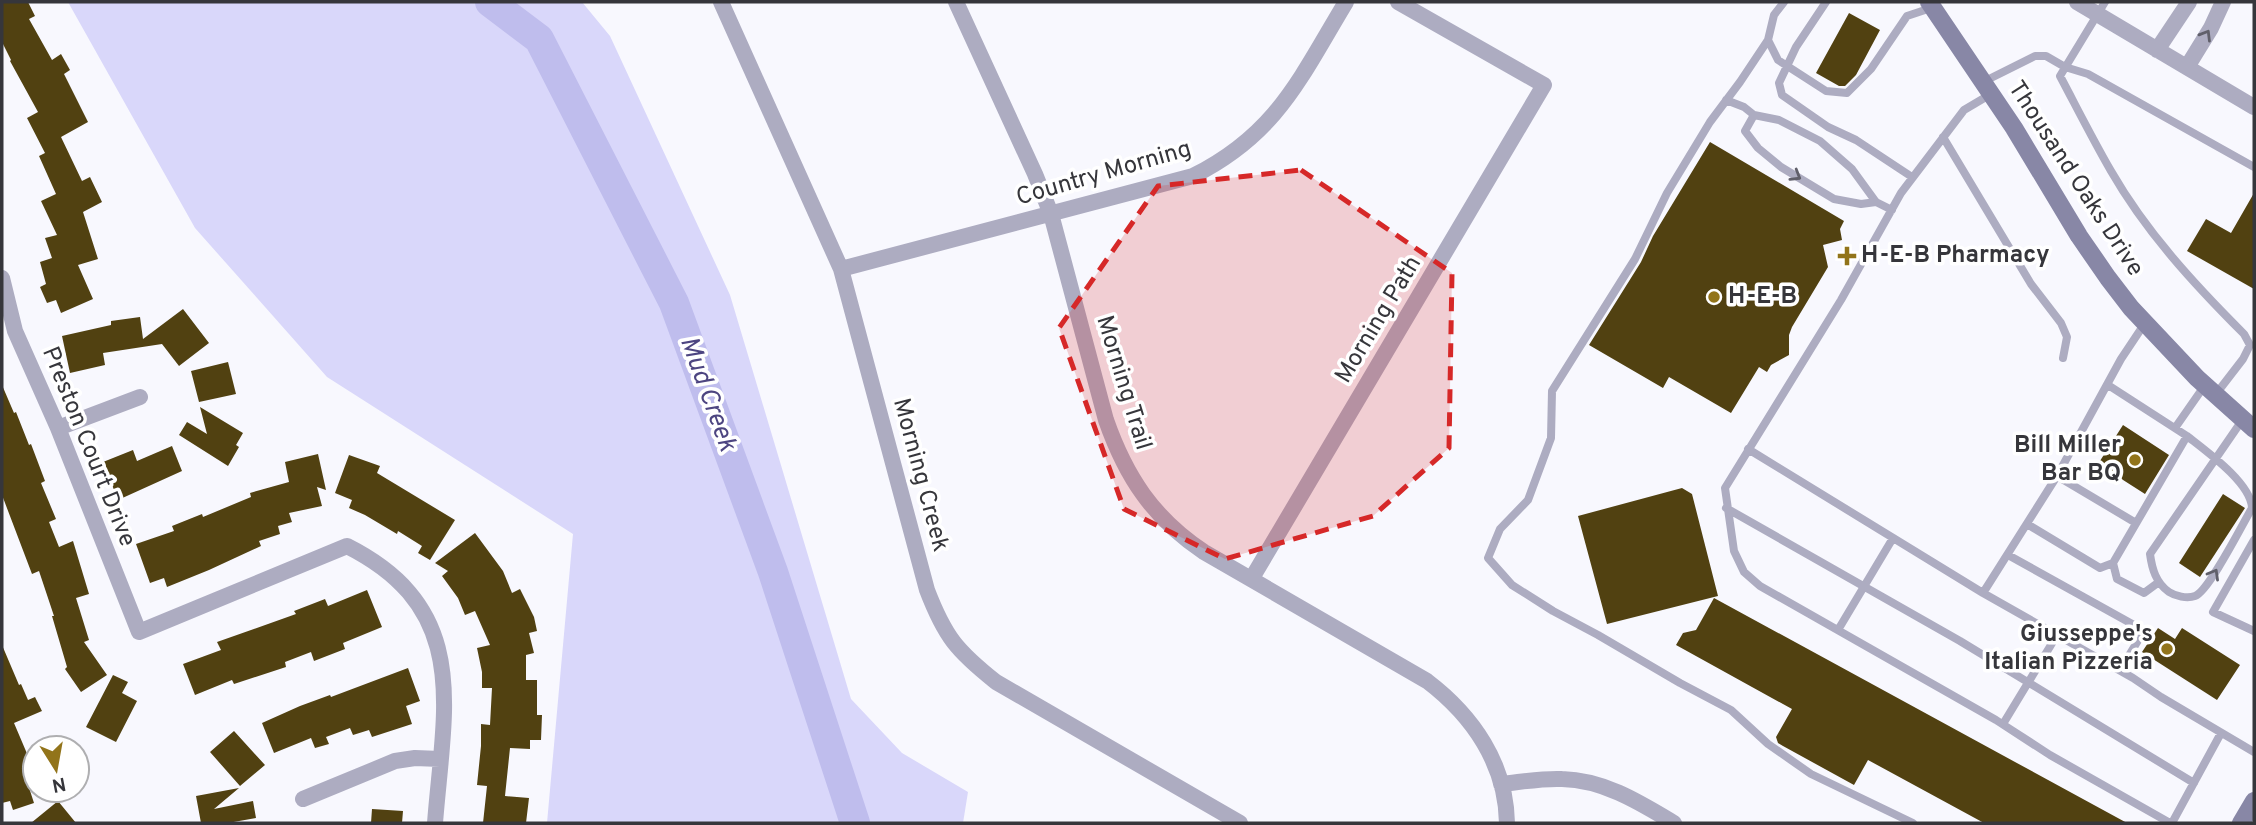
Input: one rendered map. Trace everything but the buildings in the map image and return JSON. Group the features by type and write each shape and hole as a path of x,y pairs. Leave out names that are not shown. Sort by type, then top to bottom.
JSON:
{"main road":[{"name":"Thousand Oaks Drive","path":"1936,4 2079,236 2108,278 2145,323 2210,390 2249,424"},
{"path":"2241,823 2254,801"}],"street":[{"name":"Morning Creek","path":"721,2 841,270 927,590 947,634 966,658 996,682 1240,823"},
{"name":"Morning Trail","path":"956,2 1051,214 1106,420 1117,452 1148,502 1171,527 1204,552 1445,694 1465,715 1486,744 1501,784 1507,823"},
{"name":"Country Morning","path":"841,270 1193,176 1234,153 1269,122 1284,104 1346,2"},
{"name":"Morning Path","path":"1252,578 1544,85 1398,2"},
{"path":"2077,2 2101,8 2157,50 2254,107"},
{"path":"2157,50 2189,2"},
{"path":"2187,67 2223,2"},
{"name":"Preston Court Drive","path":"2,278 15,331 58,428 139,632 347,546 383,567 418,603 429,620 438,644 445,702 440,759"},
{"path":"58,428 140,397"},
{"path":"303,799 395,761 415,758 440,759 435,823"},
{"path":"1501,784 1559,779 1605,786 1634,799 1674,823"}],"lane":[{"path":"1784,2 1774,15 1768,40 1710,122 1667,193 1635,259 1552,391 1551,438 1528,499 1500,529 1488,558 1512,585 1553,611 1731,710 1768,744 1811,774 1913,823"},
{"path":"1826,2 1796,47 1779,83 1782,95 1828,127 1856,140 1912,177"},
{"path":"1768,40 1778,60 1826,91 1847,93 1871,69 1907,16 1936,4"},
{"path":"2101,8 2060,76 2112,173 2173,259 2244,334 2250,345 2243,359 2175,428"},
{"path":"2221,733 2171,823 1760,586 1744,572 1734,551 1725,488 1794,379 1912,177 1964,110 1987,88 2035,56 2046,56 2065,67 2088,74 2254,167"},
{"path":"1726,100 1744,107 1754,115 1779,120 1821,141 1852,169 1876,202 1892,210"},
{"path":"1754,115 1745,131 1758,148 1781,167 1833,199 1861,204 1876,202"},
{"path":"1943,136 2031,284 2061,323 2067,337 2063,358"},
{"path":"1983,593 2057,476 2121,359 2145,323"},
{"path":"2108,386 2187,436 2216,459 2252,501 2252,508 2207,586 2195,596 2176,596 2161,586 2151,566 2150,554 2216,459 2249,424"},
{"path":"2027,524 2100,568 2113,563 2187,436"},
{"path":"1748,449 1983,593 2120,670 2254,752"},
{"path":"2057,476 2136,523"},
{"path":"1726,508 2029,682 2194,783"},
{"path":"1838,629 1893,538"},
{"path":"2254,540 2213,612 2254,631"},
{"path":"2008,555 2134,625 2139,639 2120,670"},
{"path":"2113,563 2116,579 2144,593 2159,582"},
{"path":"2003,724 2057,635"}],"highlighted area":[{"path":"1301,170 1452,273 1449,448 1373,516 1225,559 1124,509 1059,328 1158,186"}],"shaded area":[{"path":"68,2 582,2 610,36 730,295 851,699 902,753 968,792 963,823 547,823 573,534 327,377 195,228"}],"waterway":[{"name":"Mud Creek","path":"490,2 539,39 674,303 773,572 855,823"}],"place":[{"name":"H-E-B Pharmacy","path":"1847,256"},
{"name":"H-E-B","path":"1714,297"},
{"name":"Bill Miller Bar BQ","path":"2135,460"},
{"name":"Giusseppe's Italian Pizzeria","path":"2167,649"}]}
